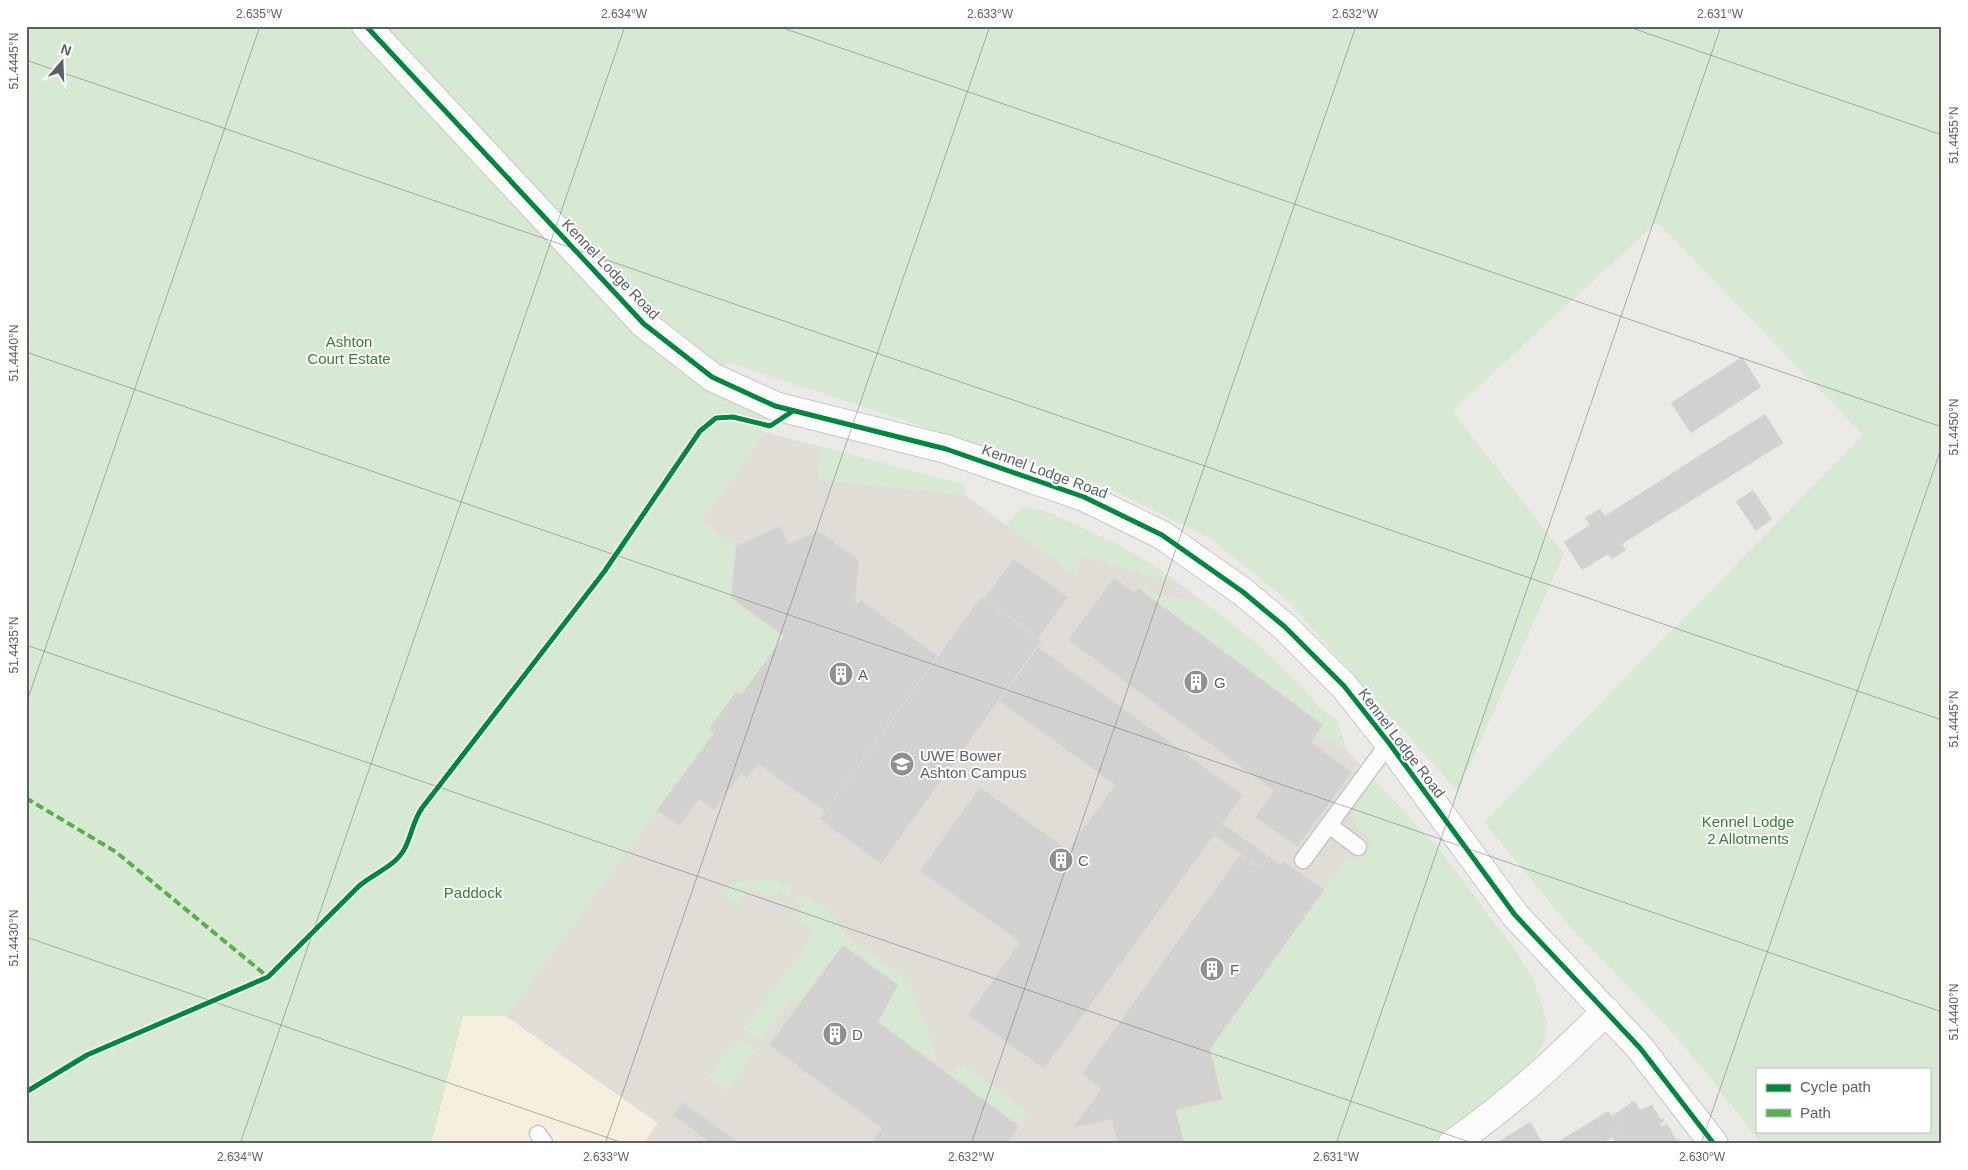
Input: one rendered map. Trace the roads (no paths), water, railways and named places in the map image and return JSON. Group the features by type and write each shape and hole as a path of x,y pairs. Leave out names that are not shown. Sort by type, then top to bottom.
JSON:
{"street":[{"name":"Kennel Lodge Road","path":"366,26 644,324 712,377 776,406 971,457 1084,497 1128,516 1162,536 1243,592 1285,627 1344,686 1514,915 1640,1048 1714,1144"},
{"path":"1452,1144 1498,1112 1552,1066 1606,1011"}],"lane":[{"path":"1303,860 1388,743"},
{"path":"1329,825 1358,847"}],"place":[{"name":"A","path":"841,674"},
{"name":"G","path":"1196,682"},
{"name":"UWE Bower Ashton Campus","path":"902,764"},
{"name":"C","path":"1061,860"},
{"name":"F","path":"1212,969"},
{"name":"D","path":"835,1034"}],"park label":[{"name":"Ashton Court Estate","path":"349,350"},
{"name":"Kennel Lodge 2 Allotments","path":"1748,830"},
{"name":"Paddock","path":"473,892"}]}
